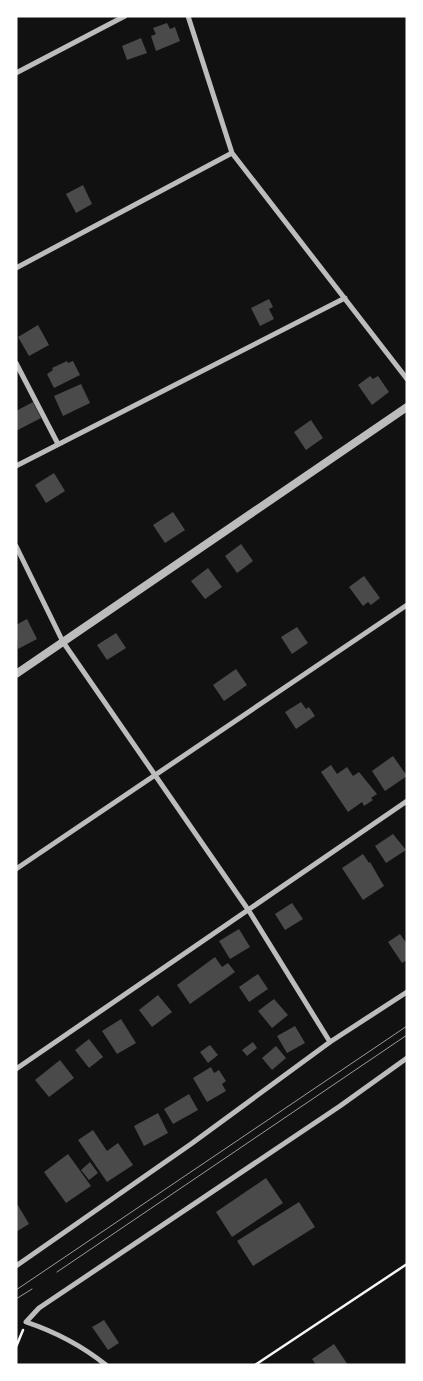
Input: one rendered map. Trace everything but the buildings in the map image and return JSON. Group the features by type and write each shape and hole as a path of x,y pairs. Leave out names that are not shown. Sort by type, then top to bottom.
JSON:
{"street":[{"path":"16,73 125,16"},
{"path":"188,16 232,153 407,379"},
{"path":"16,268 232,153"},
{"path":"16,466 345,298"},
{"path":"16,363 58,444"},
{"path":"16,674 407,407"},
{"path":"16,546 63,642 250,910 330,1042"},
{"path":"16,869 407,605"},
{"path":"16,1069 407,802"},
{"path":"17,1266 191,1144 330,1042 407,992"},
{"path":"106,1365 85,1348 52,1331 26,1322 39,1308 340,1106 407,1058"}],"path":[{"path":"255,1365 407,1264"},
{"path":"16,1347 26,1322"}],"tram line":[{"path":"16,1290 407,1026"},
{"path":"57,1272 407,1035"},
{"path":"16,1299 32,1289"}]}
